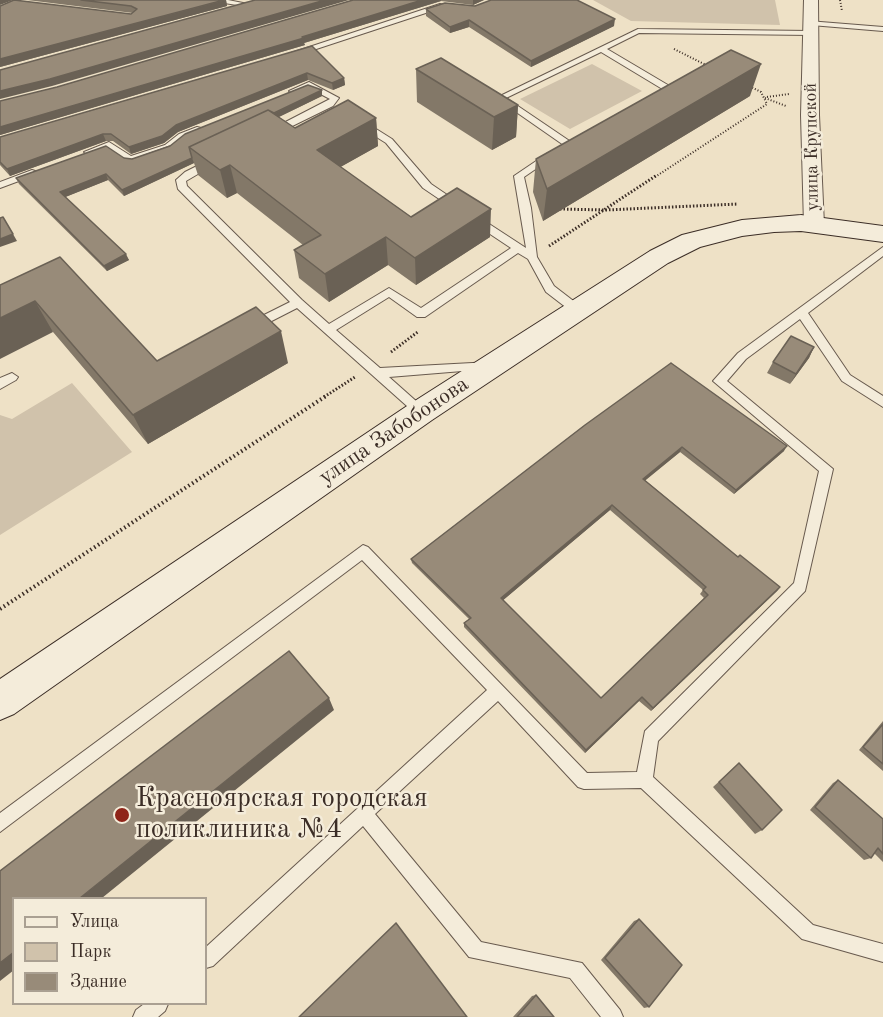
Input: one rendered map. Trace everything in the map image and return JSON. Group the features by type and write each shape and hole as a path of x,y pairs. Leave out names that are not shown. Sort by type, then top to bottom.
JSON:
{"street":[{"name":"улица Крупской","path":"811,0 810,115 814,225 883,234"},
{"name":"улица Забобонова","path":"3,692 576,309 659,257 692,241 742,228 774,224 814,225"}],"lane":[{"path":"210,0 249,5"},
{"path":"227,11 259,3"},
{"path":"287,56 445,5 455,6"},
{"path":"587,141 578,147 568,144 500,98 638,31 883,28"},
{"path":"601,49 675,93 666,98"},
{"path":"259,139 335,107 335,98 309,85 288,93"},
{"path":"350,117 389,141 427,186 532,257"},
{"path":"77,157 110,145 130,160 168,147 182,136 213,123"},
{"path":"568,144 519,176 526,208 532,257 550,289 576,309"},
{"path":"218,159 188,174 181,180 182,187 298,303 421,412"},
{"path":"0,185 44,169"},
{"path":"328,330 389,292 422,314 518,248"},
{"path":"644,780 651,737 800,586 826,469 719,381 742,356 883,251"},
{"path":"237,334 298,303"},
{"path":"802,313 846,378 883,402"},
{"path":"374,370 492,365"},
{"path":"0,384 12,377"},
{"path":"0,822 363,551 584,781 644,780 808,933 883,953"},
{"path":"207,958 498,690"},
{"path":"364,814 476,950 575,970 614,1017"},
{"path":"143,1017 157,1005"}],"path":[{"path":"638,31 720,72"},
{"path":"532,257 767,104 761,92 741,82"},
{"path":"526,208 606,210 748,203"},
{"path":"0,609 374,370"}],"green space":[{"path":"593,0 775,0 780,25 631,21"},
{"path":"592,64 642,91 570,129 520,99"},
{"path":"72,383 132,452 0,535 0,415 12,419"}],"building":[{"path":"14,0 131,14 137,9 131,6 81,0 224,0 0,59 0,6"},
{"path":"255,0 325,0 50,79 0,91 0,70"},
{"path":"353,0 422,0 302,37 304,38 0,127 0,101 57,87"},
{"path":"491,0 577,0 615,19 531,61 469,20 450,27 426,9 445,3 475,6"},
{"path":"312,46 344,78 332,83 307,73 176,125 162,136 129,147 111,134 103,134 7,169 0,162 0,137"},
{"path":"731,50 761,64 547,189 536,159"},
{"path":"441,58 518,105 494,117 416,69"},
{"path":"308,85 322,90 274,113 268,110 189,147 192,158 122,190 106,174 60,192 126,254 104,266 16,178 106,146 124,158 132,159 170,146 185,134"},
{"path":"348,100 376,118 317,150 411,217 457,188 491,209 415,258 386,237 325,274 294,250 321,235 230,165 220,170 189,147 268,110 295,128"},
{"path":"3,217 13,234 0,239 0,218"},
{"path":"60,257 157,361 256,307 281,331 133,415 35,301 0,318 0,285"},
{"path":"791,336 814,347 796,374 773,362"},
{"path":"671,363 787,446 736,490 682,447 643,479 738,557 740,555 780,587 653,708 642,697 586,750 464,623 471,618 411,559 585,425","holes":["612,505 706,587 703,590 708,595 601,698 501,598"]},
{"path":"289,651 329,698 81,897 12,897 12,954 0,963 0,871"},
{"path":"883,724 883,764 863,747"},
{"path":"739,763 782,810 762,830 719,782"},
{"path":"838,780 883,819 883,854 878,848 871,858 815,807"},
{"path":"639,919 682,965 649,1007 605,958"},
{"path":"396,923 467,1017 299,1017"},
{"path":"536,995 554,1017 517,1017"}],"place":[{"name":"Красноярская городская поликлиника №4","path":"122,815"}]}
